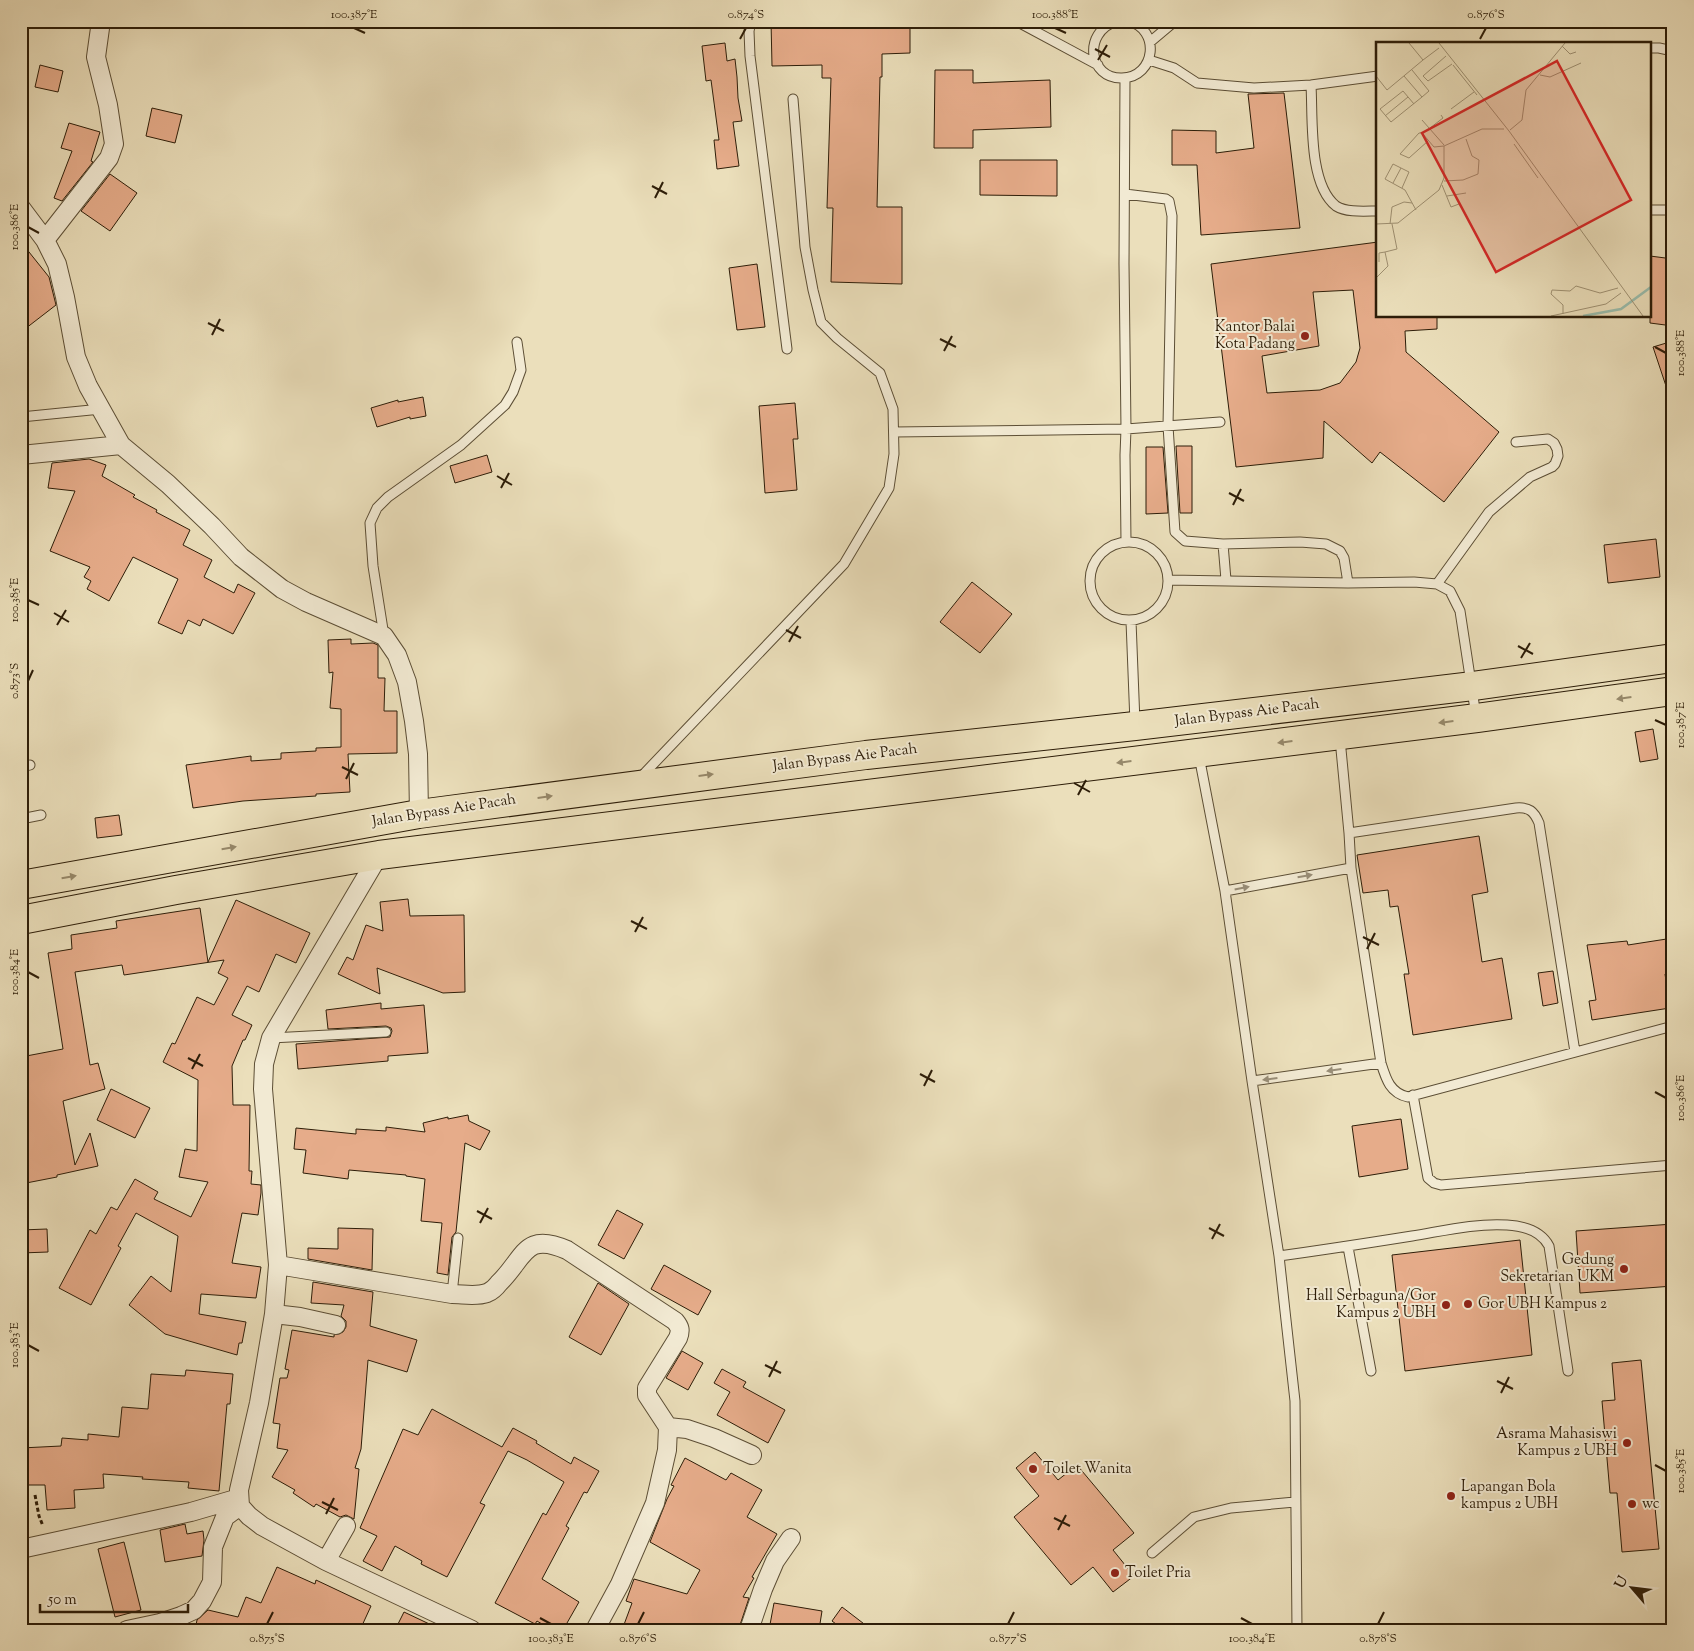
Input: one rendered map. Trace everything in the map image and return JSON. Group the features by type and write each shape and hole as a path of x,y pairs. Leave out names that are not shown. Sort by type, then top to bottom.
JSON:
{"highway":[{"name":"Jalan Bypass Aie Pacah","path":"21,885 420,814 621,786 866,755 1135,726 1473,686 1673,658"},
{"path":"21,920 380,854 1477,718 1673,691"},
{"path":"614,825 621,786"},
{"path":"169,858 176,890"}],"street":[{"path":"45,240 112,152 114,144 108,105 96,57 101,21"},
{"path":"21,208 45,240 58,264 66,296 76,358 88,386 121,445 168,484 241,557 282,589 306,602 384,636 397,655 406,682 414,721 418,754 420,814"},
{"path":"21,455 121,445"},
{"path":"380,854 271,1038 264,1064 263,1089 278,1265 274,1314 259,1403 239,1490 240,1502 249,1516 262,1526 326,1561 472,1630"},
{"path":"278,1265 452,1294 471,1295 489,1292 512,1268 520,1256 534,1245 544,1243 567,1250 675,1321 680,1327 678,1338 647,1388 647,1395 668,1427 667,1450 655,1503 620,1584 595,1630"},
{"path":"274,1314 300,1317 336,1325"},
{"path":"668,1427 687,1429 714,1438 752,1455"},
{"path":"21,1548 240,1502"},
{"path":"127,1630 161,1626 194,1610 202,1601 212,1582 213,1547 225,1517 240,1502"},
{"path":"326,1561 346,1526"},
{"path":"749,1630 763,1588 775,1561 791,1538"}],"lane":[{"path":"752,21 750,56 787,350"},
{"path":"1016,21 1098,65 1104,72 1112,76 1125,78 1138,74 1145,68 1151,51 1150,42 1141,27 1132,22"},
{"path":"1098,65 1093,48 1095,39 1103,23 1116,21"},
{"path":"1150,42 1175,21"},
{"path":"1652,48 1673,51"},
{"path":"1149,60 1174,68 1197,83 1254,88 1311,85 1376,76"},
{"path":"1125,78 1126,541"},
{"path":"1311,85 1315,162 1319,179 1326,194 1337,207 1354,211 1376,211"},
{"path":"621,786 844,564 889,488 894,454 893,409 880,373 837,338 821,322 813,290 805,247 793,99"},
{"path":"1125,194 1166,198 1169,201 1171,210 1168,426 1175,532 1185,541 1223,544 1300,542 1326,544 1340,551 1344,558 1348,583"},
{"path":"1652,210 1673,210"},
{"path":"384,636 373,566 370,523 377,508 388,497 462,445 505,405 514,392 521,370 517,342"},
{"path":"21,417 101,409"},
{"path":"894,432 1126,428 1220,422"},
{"path":"1437,584 1488,512 1530,477 1555,464 1558,456 1557,449 1554,443 1548,439 1516,442"},
{"path":"1126,541 1142,543 1156,551 1166,564 1169,580 1167,595 1158,608 1146,617 1131,621 1116,618 1103,610 1094,598 1090,583 1092,568 1099,555 1111,545 1126,541"},
{"path":"1223,544 1226,580"},
{"path":"1169,580 1348,583 1414,582 1437,584 1450,591 1460,611 1477,718"},
{"path":"1131,621 1135,726"},
{"path":"1339,735 1351,868 1381,1063 1387,1083 1395,1092 1403,1096 1413,1096 1673,1026"},
{"path":"1199,753 1225,891 1279,1256 1295,1401 1297,1630"},
{"path":"1349,833 1516,808 1532,810 1539,823 1575,1052"},
{"path":"21,819 41,815"},
{"path":"1225,891 1351,868"},
{"path":"271,1038 386,1032"},
{"path":"1252,1081 1381,1063"},
{"path":"1413,1096 1428,1178 1434,1183 1441,1185 1673,1165"},
{"path":"1279,1256 1477,1226 1507,1225 1538,1233 1544,1237 1549,1246 1568,1371"},
{"path":"452,1294 458,1238"},
{"path":"1348,1247 1371,1371"},
{"path":"1152,1553 1194,1517 1231,1508 1295,1502"}],"path":[{"path":"35,1495 39,1516 50,1543"}],"building":[{"path":"771,21 910,21 910,53 882,54 882,77 880,77 877,207 902,207 902,284 831,282 833,208 827,208 831,78 822,78 822,65 772,66"},
{"path":"725,43 727,61 735,59 742,121 733,122 739,166 717,169 714,140 719,140 711,80 706,81 702,46"},
{"path":"40,65 63,71 58,92 35,87"},
{"path":"935,70 973,70 973,83 1050,80 1051,127 973,130 973,148 934,148"},
{"path":"1284,93 1300,228 1201,235 1197,165 1172,165 1172,130 1216,131 1216,153 1254,148 1248,94"},
{"path":"152,108 182,115 175,143 146,136"},
{"path":"69,123 100,132 91,161 93,162 62,201 54,198 72,151 61,148"},
{"path":"980,160 1057,160 1057,196 980,195"},
{"path":"110,174 137,193 110,231 81,211"},
{"path":"21,242 49,277 56,305 21,332"},
{"path":"1376,242 1376,318 1437,318 1437,329 1405,331 1406,352 1499,432 1444,502 1380,452 1372,463 1324,421 1323,458 1236,467 1211,264","holes":["1353,290 1360,348 1356,362 1340,383 1320,390 1267,393 1262,356 1319,346 1313,292"]},
{"path":"1652,256 1673,259 1673,326 1650,323 1650,318 1652,318"},
{"path":"757,264 765,327 737,330 729,268"},
{"path":"1673,341 1673,397 1670,398 1653,347"},
{"path":"423,397 426,416 410,419 410,417 377,427 371,408 398,400 398,402"},
{"path":"795,403 798,439 793,439 797,490 765,493 759,406"},
{"path":"1176,446 1192,446 1192,513 1180,513"},
{"path":"1146,447 1163,447 1168,513 1146,514"},
{"path":"487,455 492,472 455,483 450,466"},
{"path":"89,459 106,465 102,476 135,495 133,497 157,510 156,512 190,530 183,545 212,560 204,577 234,593 238,584 255,593 233,634 203,619 200,626 188,620 182,634 158,623 178,579 133,557 109,601 87,589 91,581 84,577 90,567 50,551 75,491 48,488 52,463"},
{"path":"1656,539 1660,577 1608,583 1604,545"},
{"path":"972,582 1012,614 980,653 940,622"},
{"path":"351,639 351,644 373,643 378,645 378,678 385,678 384,711 397,711 397,753 348,754 350,792 243,801 193,808 186,765 251,756 251,761 281,759 281,753 341,747 341,709 330,708 333,672 329,673 328,640"},
{"path":"1653,729 1658,759 1640,762 1635,732"},
{"path":"119,815 122,835 97,838 95,818"},
{"path":"1479,836 1488,892 1472,895 1482,962 1502,958 1512,1019 1413,1035 1404,974 1409,974 1398,906 1390,907 1388,890 1363,893 1357,855"},
{"path":"408,899 410,916 464,915 465,992 443,993 377,968 380,994 338,974 347,957 353,960 366,925 383,931 380,902"},
{"path":"236,900 310,933 296,963 276,954 259,992 247,986 232,1015 252,1025 245,1040 243,1040 232,1066 233,1105 250,1105 249,1171 252,1171 251,1184 261,1185 261,1193 258,1215 242,1213 232,1263 261,1267 256,1298 201,1294 199,1314 246,1322 242,1343 239,1343 237,1355 165,1334 129,1305 151,1276 171,1292 178,1236 136,1213 118,1246 121,1248 91,1305 59,1288 90,1230 96,1234 111,1207 117,1210 135,1179 158,1192 154,1199 191,1217 208,1182 179,1177 185,1149 197,1151 198,1080 163,1062 172,1043 175,1044 197,997 214,1005 228,978 218,973 224,960 124,975 122,965 75,972 90,1065 98,1063 105,1089 63,1101 75,1165 90,1133 98,1166 21,1184 21,1057 63,1049 48,953 72,949 71,935 117,928 116,921 200,908 208,962"},
{"path":"1673,938 1673,972 1665,974 1670,1008 1592,1020 1589,1001 1596,1000 1587,945 1627,941 1628,945"},
{"path":"1553,971 1558,1003 1543,1006 1538,973"},
{"path":"381,1003 381,1009 424,1005 428,1053 388,1056 388,1061 298,1069 296,1044 390,1037 391,1028 386,1026 328,1029 326,1010"},
{"path":"111,1089 150,1108 135,1138 97,1120"},
{"path":"468,1115 469,1121 490,1131 480,1150 465,1143 456,1232 452,1237 448,1275 437,1273 442,1223 421,1221 425,1179 406,1175 349,1170 348,1179 303,1173 306,1150 294,1149 296,1128 356,1134 356,1129 386,1131 386,1127 425,1132 423,1123 448,1117 448,1119"},
{"path":"1401,1119 1408,1169 1359,1177 1352,1126"},
{"path":"617,1210 643,1224 624,1259 598,1245"},
{"path":"1673,1224 1673,1286 1580,1293 1576,1231"},
{"path":"338,1228 373,1229 372,1270 308,1259 308,1248 338,1249"},
{"path":"47,1229 48,1252 21,1253 21,1230"},
{"path":"1520,1240 1532,1355 1405,1371 1392,1255"},
{"path":"664,1265 711,1291 698,1315 651,1289"},
{"path":"313,1282 373,1292 370,1326 417,1340 407,1372 368,1360 361,1449 355,1468 359,1469 354,1519 346,1515 340,1517 316,1504 314,1507 293,1493 295,1490 272,1477 288,1450 277,1448 280,1424 273,1423 280,1378 287,1378 289,1370 285,1369 292,1330 334,1337 334,1335 343,1332 346,1327 346,1321 341,1316 344,1305 311,1303"},
{"path":"598,1283 629,1304 601,1355 569,1337"},
{"path":"682,1351 703,1363 688,1390 666,1378"},
{"path":"1641,1360 1659,1549 1622,1552 1617,1493 1610,1493 1602,1401 1615,1400 1612,1363"},
{"path":"722,1369 746,1382 743,1387 785,1410 768,1443 717,1415 730,1392 714,1383"},
{"path":"186,1370 233,1374 230,1404 227,1404 219,1491 188,1488 189,1482 103,1474 104,1488 74,1490 75,1508 47,1510 45,1485 21,1485 21,1448 61,1446 62,1438 88,1440 88,1434 119,1437 122,1407 148,1409 151,1374 185,1376"},
{"path":"432,1409 502,1447 513,1428 537,1441 536,1443 571,1464 574,1457 599,1471 587,1493 584,1492 566,1526 569,1528 542,1579 579,1602 563,1630 552,1630 537,1621 535,1624 495,1603 543,1513 546,1515 564,1482 508,1451 480,1503 485,1505 447,1577 421,1564 422,1561 395,1546 382,1571 363,1561 377,1536 360,1528 403,1429 418,1435"},
{"path":"1035,1452 1058,1480 1077,1465 1134,1533 1113,1550 1134,1576 1113,1592 1093,1567 1071,1585 1014,1517 1039,1496 1016,1468"},
{"path":"685,1458 726,1480 731,1473 762,1490 747,1517 777,1534 752,1577 754,1578 743,1597 749,1598 739,1628 731,1624 729,1630 622,1630 632,1603 626,1601 634,1579 687,1594 700,1570 650,1542 674,1486 671,1485"},
{"path":"185,1524 187,1534 203,1531 202,1556 165,1562 160,1530"},
{"path":"124,1542 141,1610 115,1617 98,1549"},
{"path":"277,1567 315,1584 316,1580 371,1606 360,1630 195,1630 197,1620 208,1610 238,1617 246,1597 261,1603"},
{"path":"774,1603 822,1611 819,1630 769,1630"},
{"path":"842,1607 872,1630 844,1630 832,1621"},
{"path":"404,1612 442,1630 395,1630"}],"place":[{"name":"Kantor Balai Kota Padang","path":"1305,336"},
{"name":"Gedung Sekretarian UKM","path":"1624,1269"},
{"name":"Gor UBH Kampus 2","path":"1468,1304"},
{"name":"Hall Serbaguna/Gor Kampus 2 UBH","path":"1446,1305"},
{"name":"Asrama Mahasiswi Kampus 2 UBH","path":"1627,1443"},
{"name":"Toilet Wanita","path":"1033,1469"},
{"name":"Lapangan Bola kampus 2 UBH","path":"1451,1496"},
{"name":"wc","path":"1632,1504"},
{"name":"Toilet Pria","path":"1115,1573"}]}
